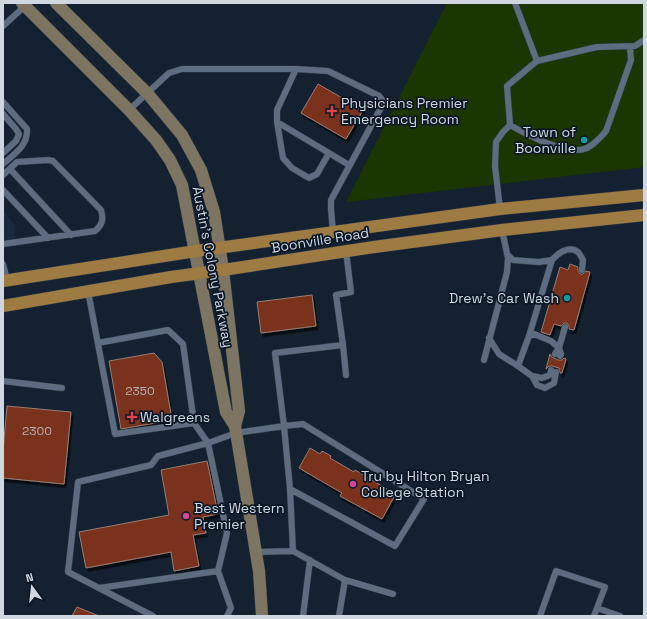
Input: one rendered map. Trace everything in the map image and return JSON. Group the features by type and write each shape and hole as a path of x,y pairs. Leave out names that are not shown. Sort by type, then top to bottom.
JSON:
{"main road":[{"name":"Boonville Road","path":"5,281 219,247 500,208 644,195"},
{"path":"500,208 502,230"},
{"name":"Boonville Road","path":"3,306 200,273 346,251 502,230 644,215"}],"street":[{"name":"Austin's Colony Parkway","path":"56,3 148,94 182,134 201,170 214,212 223,270 239,411 235,430"},
{"name":"Austin's Colony Parkway","path":"25,4 129,110 156,140 170,160 182,185 226,412 235,430 259,570 262,616"}],"lane":[{"path":"515,3 537,61"},
{"path":"3,26 25,4"},
{"path":"500,208 495,166 496,142 510,125 507,86 537,61 597,47 635,46 644,40"},
{"path":"510,125 538,140 572,150 586,149 598,140 606,131 631,60 630,46"},
{"path":"129,110 169,73 182,69 296,69 328,71 379,96 384,102 331,200 333,232"},
{"path":"296,69 277,110 277,122 283,158 292,168 309,178 317,174 329,153"},
{"path":"3,102 27,129 27,135 24,145 3,164"},
{"path":"3,114 19,134 16,140 3,153"},
{"path":"277,122 349,165"},
{"path":"3,175 18,162 54,161 101,210 103,220 102,225 95,231 3,244"},
{"path":"10,168 71,235"},
{"path":"3,190 48,238"},
{"path":"484,360 507,272 507,254 502,230"},
{"path":"518,366 529,336 552,260 558,253 570,249 578,252 583,260 582,270"},
{"path":"346,251 351,292 336,295 346,375"},
{"path":"507,254 513,260 539,262 552,260"},
{"path":"3,264 5,281"},
{"path":"88,291 114,434 194,423"},
{"path":"558,355 565,328"},
{"path":"98,343 168,330 183,344 194,423 208,443 227,533 218,570 231,608 226,616"},
{"path":"529,336 534,334 542,337 551,341 559,348"},
{"path":"489,338 499,354 532,376 542,378 554,371 554,383 545,388 537,385 532,376"},
{"path":"293,551 290,488 275,353 343,345"},
{"path":"3,381 62,388"},
{"path":"151,615 68,572 78,482 151,465 158,456 208,443 235,430 303,424 424,499 395,546 290,488"},
{"path":"256,552 293,551 345,580 393,594"},
{"path":"303,616 310,560"},
{"path":"99,588 218,570"},
{"path":"540,616 556,571 605,587 594,616"},
{"path":"339,616 345,580"},
{"path":"597,608 620,616"}],"shaded area":[{"path":"3,211 15,225 14,243 3,245"}],"green space":[{"path":"447,3 644,3 644,167 346,202"}],"building":[{"name":"Physicians Premier Emergency Room","path":"318,84 363,110 346,139 301,113"},
{"name":"Drew's Car Wash","path":"570,264 578,267 580,274 583,274 586,271 590,272 574,330 569,329 567,323 564,323 561,326 554,324 550,335 541,332 560,267 568,270"},
{"path":"312,295 316,326 261,333 257,302"},
{"name":"Walgreens","path":"154,353 162,362 172,420 121,429 109,361"},
{"path":"550,354 558,360 562,360 564,358 566,359 562,373 560,373 559,368 552,366 549,366 546,369"},
{"path":"7,406 71,412 64,484 3,478 3,451"},
{"name":"Tru by Hilton Bryan College Station","path":"310,448 320,454 322,451 331,456 330,458 354,472 355,470 387,489 385,492 394,497 382,519 340,496 342,493 299,468"},
{"name":"Best Western Premier","path":"207,461 218,514 203,517 206,533 193,535 199,566 174,571 171,552 86,568 79,532 169,515 161,470"},
{"path":"77,607 99,616 72,616"}],"place":[{"name":"Physicians Premier Emergency Room","path":"332,111"},
{"name":"Town of Boonville","path":"584,140"},
{"name":"Drew's Car Wash","path":"567,298"},
{"name":"Walgreens","path":"132,417"},
{"name":"Tru by Hilton Bryan College Station","path":"353,484"},
{"name":"Best Western Premier","path":"186,516"}]}
